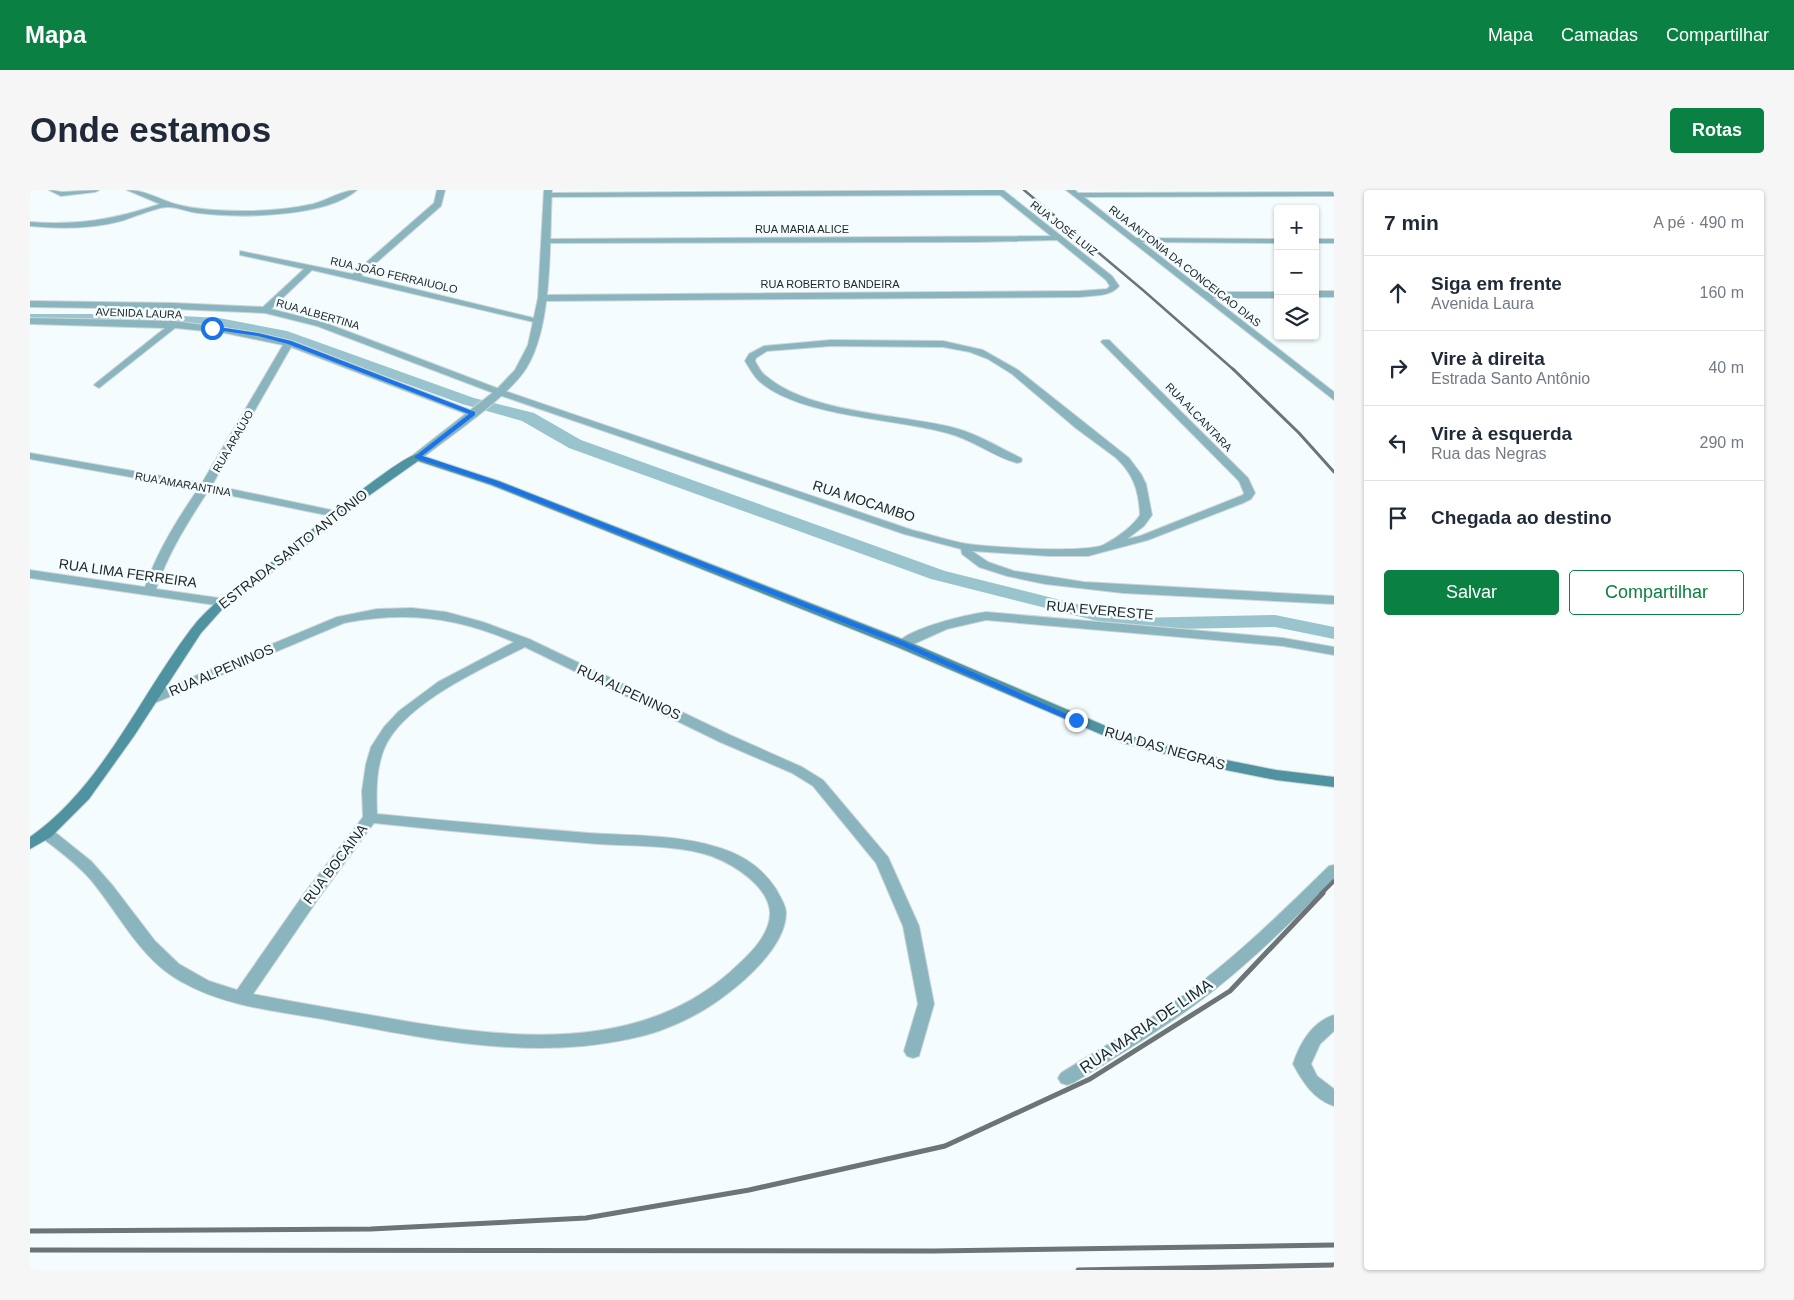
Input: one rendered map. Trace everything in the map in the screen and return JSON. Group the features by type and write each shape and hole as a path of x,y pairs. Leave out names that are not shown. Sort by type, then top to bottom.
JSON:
{"main road":[{"name":"ESTRADA SANTO ANTÔNIO","path":"30,844 46,832 84,796 152,699 196,631 222,602 289,555 336,514 417,457"},
{"name":"RUA DAS NEGRAS","path":"417,457 495,483 902,644 1076,720 1124,738 1226,765 1276,775 1334,782"}],"street":[{"path":"53,190 61,194 95,190"},
{"path":"131,190 166,204 199,210 266,213 315,206 334,200 353,190"},
{"path":"355,276 438,204 441,190"},
{"path":"548,193 999,192"},
{"name":"RUA JOSÉ LUIZ","path":"999,192 1109,278 1115,286"},
{"path":"1073,192 1334,194"},
{"name":"RUA ANTONIA DA CONCEICAO DIAS","path":"1073,192 1334,397"},
{"name":"ESTRADA SANTO ANTÔNIO","path":"417,457 496,394 519,371 533,345 539,322 542,298 548,193"},
{"path":"30,224 60,228 105,223 127,218 166,204"},
{"name":"RUA MARIA ALICE","path":"546,241 978,240 1057,238"},
{"path":"1135,240 1274,241"},
{"path":"1319,241 1334,241"},
{"name":"RUA JOÃO FERRAIUOLO","path":"243,253 355,276 539,322"},
{"path":"265,310 309,268"},
{"name":"RUA ROBERTO BANDEIRA","path":"542,298 1080,294 1109,291 1115,286"},
{"path":"1204,295 1274,294"},
{"path":"1319,294 1334,294"},
{"name":"RUA ALBERTINA","path":"30,304 174,306 265,310 320,324 496,394"},
{"name":"AVENIDA LAURA","path":"30,321 175,324 249,333 290,343 476,410"},
{"path":"99,385 175,324"},
{"name":"RUA ALCANTARA","path":"1106,342 1244,480 1250,490 1247,497 1226,506"},
{"name":"RUA ARAÚJO","path":"149,592 157,569 180,525 205,487 290,343"},
{"path":"1017,460 950,430 842,410 792,396 767,384 756,374 750,361 757,352 772,347 831,343 943,344 989,356 1009,368 1077,424 1125,460 1137,474 1142,484 1146,515 1135,527 1102,549"},
{"name":"RUA MOCAMBO","path":"496,394 892,526 967,547 1071,552 1102,549 1144,538 1226,506"},
{"name":"RUA AMARANTINA","path":"30,456 205,487 336,514"},
{"path":"967,547 966,552 971,558 984,565 1017,576 1056,582 1119,588 1334,600"},
{"name":"RUA LIMA FERREIRA","path":"30,574 222,602"},
{"name":"RUA ALPENINOS","path":"152,699 341,620 372,613 422,612 445,615 488,627 525,642 797,770 818,783 883,861 911,926 926,1004 913,1051"},
{"name":"RUA EVERESTE","path":"902,644 924,633 961,619 986,616 1300,644 1334,651"},
{"name":"RUA BOCAINA","path":"242,998 306,902 370,818 369,796 374,758 379,745 389,730 404,714 435,691 478,665 525,642"},
{"path":"46,832 96,875 144,940 165,961 187,977 242,998 453,1035 555,1042 608,1037 671,1019 691,1010 719,991 746,968 765,947 773,932 778,914 775,902 762,880 745,865 718,852 696,846 488,830 370,818"},
{"name":"RUA MARIA DE LIMA","path":"1067,1078 1168,1015 1216,980 1265,938 1334,870"},
{"path":"1334,1022 1316,1037 1308,1049 1302,1064 1311,1081 1334,1099"}],"waterway":[{"path":"30,318 145,318 219,322 287,335 468,401 528,417 575,444 938,575 1132,624 1275,621 1334,633"}],"railway":[{"path":"1024,190 1234,370"},
{"path":"1233,369 1299,433 1334,472"},
{"path":"1321,894 1334,881"},
{"path":"30,1231 371,1229 586,1218 749,1190 945,1146 1090,1079 1230,991 1323,893"},
{"path":"30,1250 934,1251 1334,1245"},
{"path":"1078,1270 1334,1265"}],"route":[{"path":"212,328 258,335 290,343 473,413 417,457 495,483 902,644 1076,720"}]}
